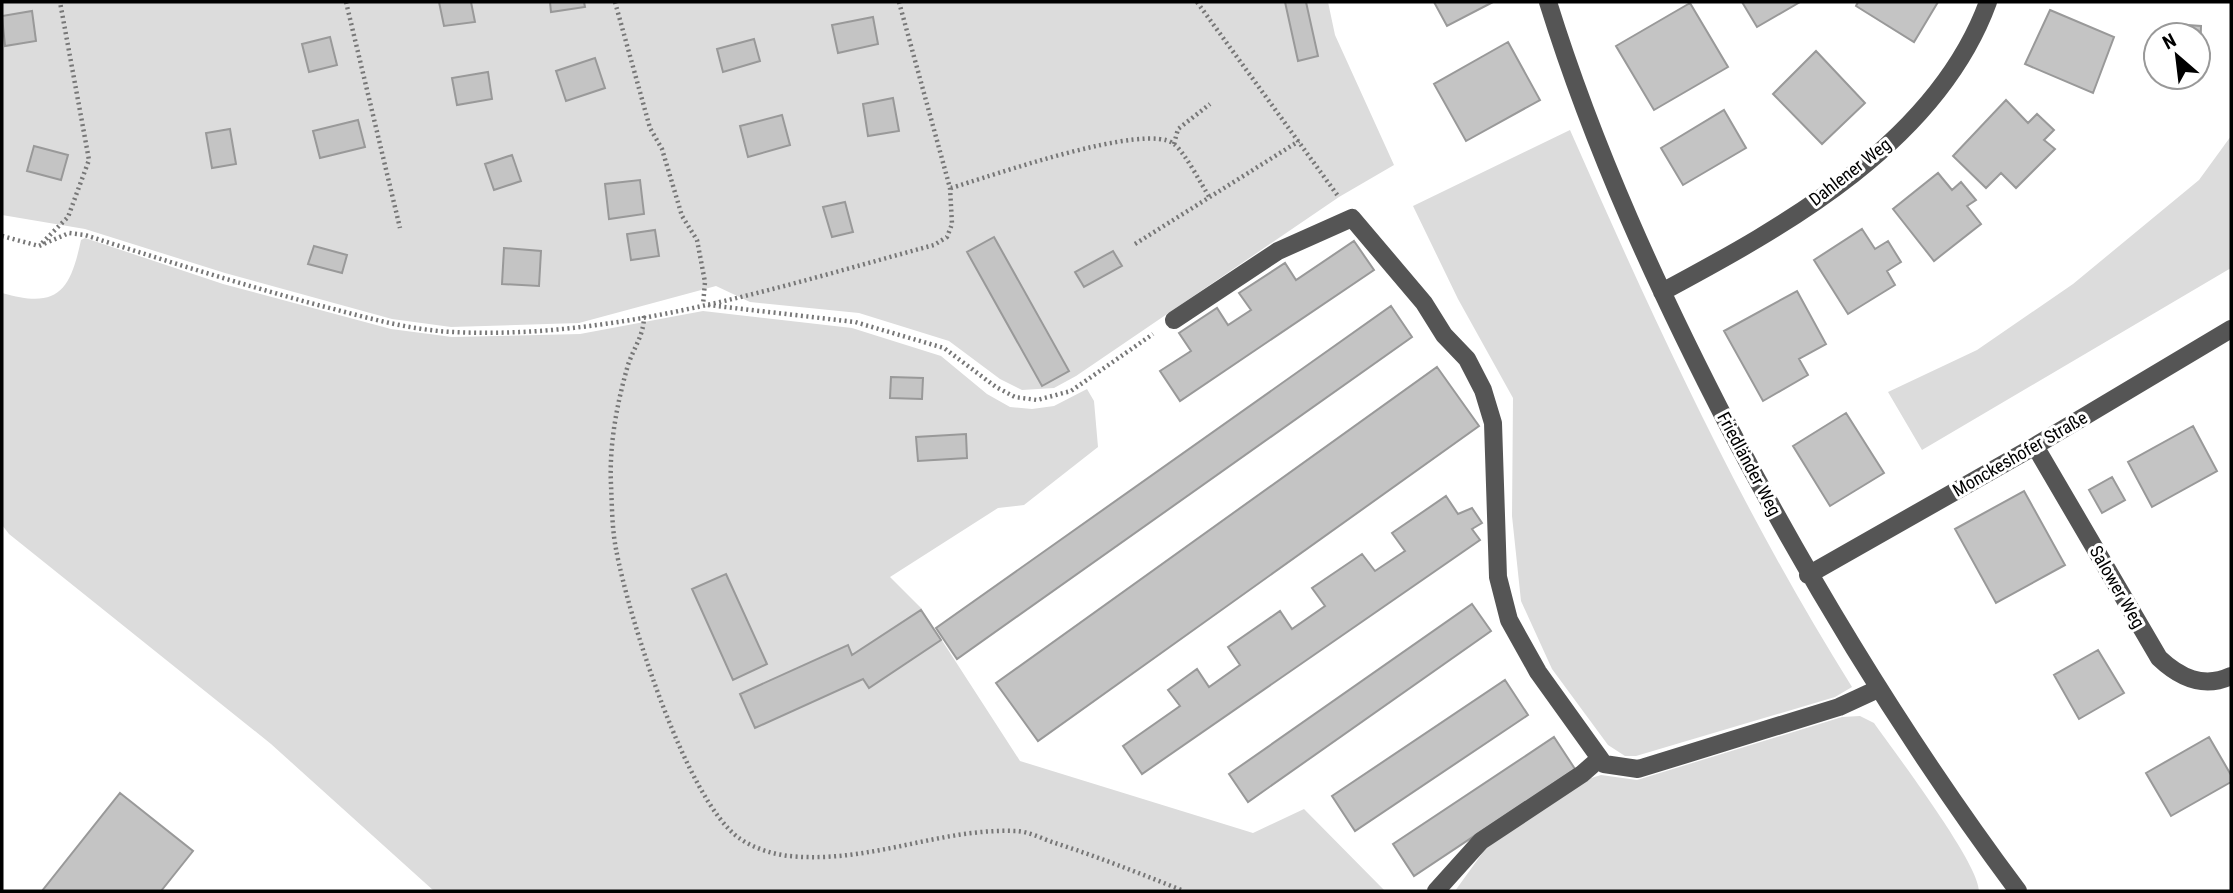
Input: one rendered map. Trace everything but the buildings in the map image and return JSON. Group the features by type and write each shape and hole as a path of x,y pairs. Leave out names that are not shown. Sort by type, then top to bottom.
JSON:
{"street":[{"name":"Friedländer Weg","path":"1548,2 1571,75 1662,292 1688,348 1808,575 1878,689 1976,835 2018,891"},
{"name":"Dahlener Weg","path":"1662,292 1777,226 1852,174 1892,140 1956,66 1978,28 1988,2"},
{"path":"1174,320 1278,251 1352,218 1424,303 1444,335 1467,359 1483,390 1493,423 1498,577 1509,620 1538,672 1598,760 1625,770 1638,769 1839,707 1878,689"},
{"name":"Monckeshofer Straße","path":"1808,575 2035,446 2231,329"},
{"name":"Salower Weg","path":"2035,446 2159,658 2178,676 2202,682 2231,676"},
{"path":"1436,891 1481,841 1598,760"}],"path":[{"path":"39,246 68,217 89,160 60,2"},
{"path":"346,2 400,228"},
{"path":"615,2 650,128 662,149 682,216 697,240 705,282 703,304"},
{"path":"2,236 39,246 69,233 85,235 223,279 393,325 452,332 581,329 703,304 934,244 947,237 952,224 950,188 899,2"},
{"path":"1197,2 1352,218"},
{"path":"1174,144 1178,129 1210,104"},
{"path":"950,188 1124,138 1158,137 1174,144 1210,198"},
{"path":"1135,244 1299,141"},
{"path":"703,304 855,322 944,348 996,387 1015,397 1037,400 1071,391 1174,320"},
{"path":"644,316 644,332 633,351 617,404 611,483 616,548 642,645 670,723 698,783 722,820 738,838 757,848 787,856 830,857 869,854 979,832 1018,831 1091,855 1184,891"}],"shaded area":[{"path":"2,2 1328,2 1335,35 1394,165 1339,197 1076,376 1054,388 1022,390 1000,379 949,341 859,313 750,302 716,286 579,323 451,327 392,319 225,273 85,229 2,215"},
{"path":"1570,130 1701,414 1773,552 1852,687 1835,697 1636,756 1625,756 1608,745 1552,669 1521,601 1512,516 1513,398 1458,299 1413,206"},
{"path":"2231,136 2231,268 1922,450 1888,392 1977,350 2073,284 2199,180"},
{"path":"85,238 223,284 391,329 452,337 580,334 703,311 852,328 941,356 987,394 1010,407 1032,409 1054,406 1087,389 1094,401 1098,447 1024,505 998,508 890,577 921,608 1020,761 1253,833 1304,809 1385,891 434,891 271,744 9,534 2,525 2,293 36,299 58,292 72,272 81,240"},
{"path":"1860,716 1874,723 1951,833 1966,857 1979,891 1455,891 1486,848 1588,779 1601,775 1637,780 1842,717"}]}
